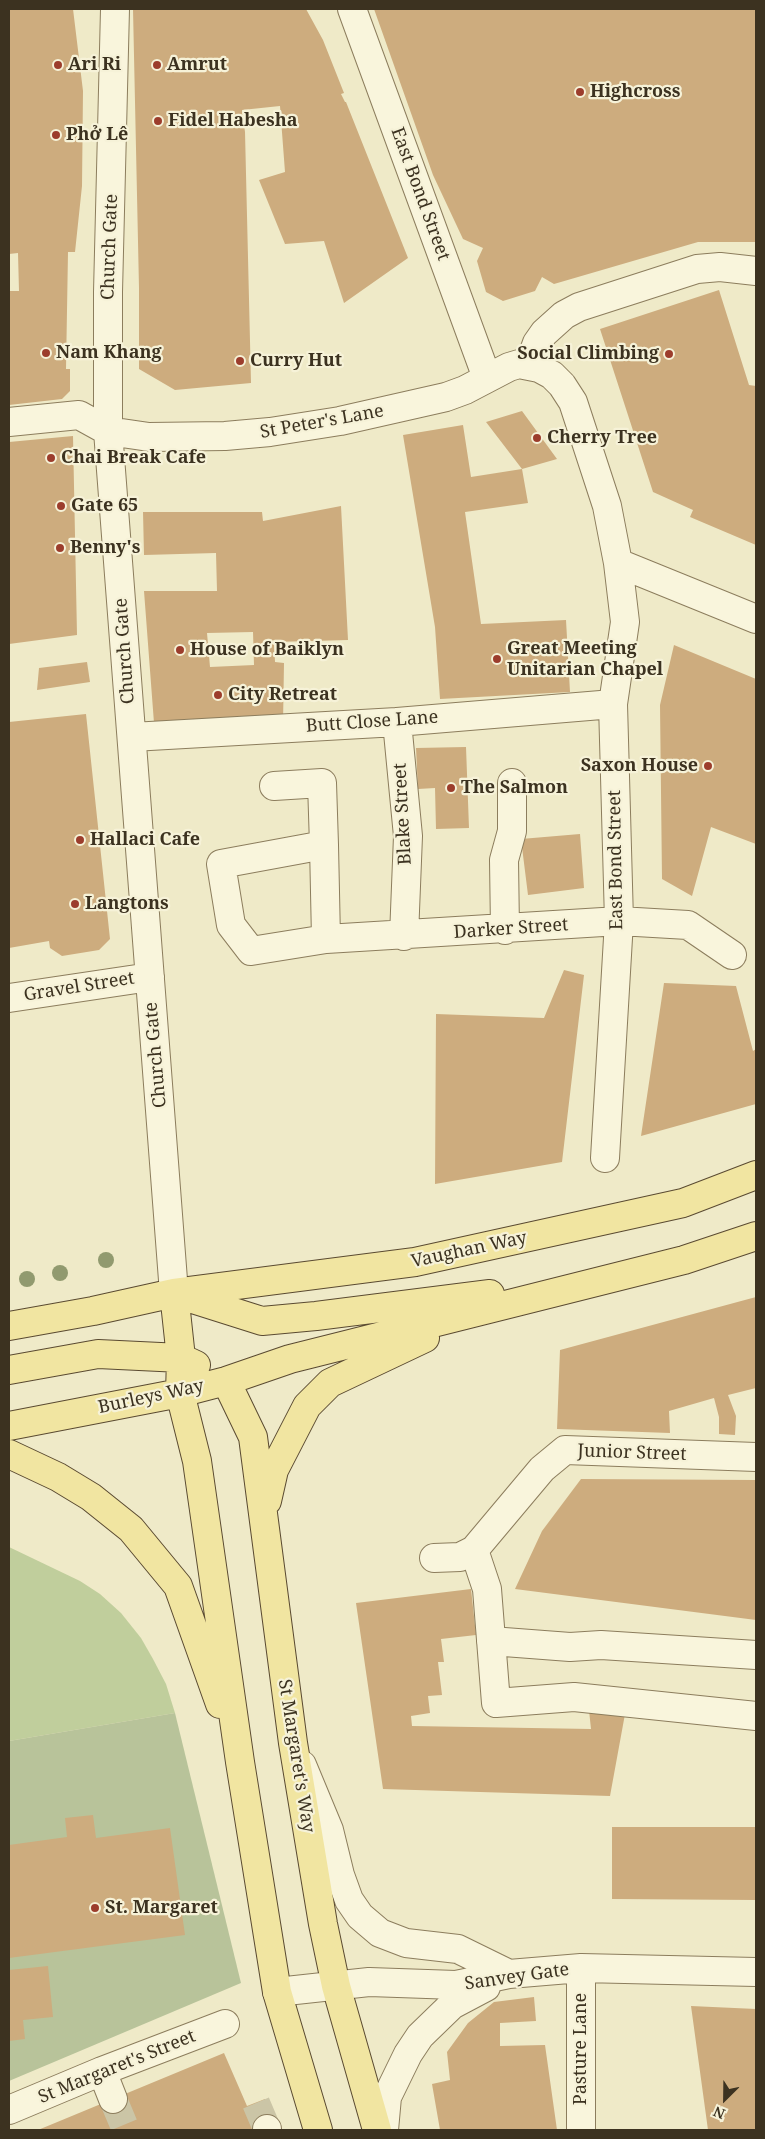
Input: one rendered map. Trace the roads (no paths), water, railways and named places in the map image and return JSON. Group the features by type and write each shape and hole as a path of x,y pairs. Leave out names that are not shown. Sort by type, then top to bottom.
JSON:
{"main road":[{"name":"Vaughan Way","path":"174,1293 415,1262 683,1203 756,1175"},
{"path":"263,1522 274,1470 307,1406 330,1383 481,1312 684,1260 756,1236"},
{"path":"9,1326 92,1311 174,1293 262,1321 316,1316 606,1279"},
{"path":"174,1293 181,1358 180,1392 200,1479 240,1762 277,1992 318,2130"},
{"name":"Burleys Way","path":"9,1426 226,1381 290,1359 481,1312"},
{"path":"9,1370 98,1354 181,1358 226,1381"},
{"name":"St Margaret's Way","path":"226,1381 253,1438 293,1743 323,1924 336,1986 377,2130"},
{"path":"9,1454 49,1472 92,1497 131,1529 178,1586 240,1762"}],"street":[{"name":"Church Gate","path":"115,9 108,292 108,431 174,1293"},
{"name":"East Bond Street","path":"352,9 487,378"},
{"path":"756,271 711,267 579,307 564,315 544,333 537,343 529,365 552,375 562,385 573,402 607,506 618,563 756,619"},
{"name":"St Peter's Lane","path":"108,431 149,437 185,438 305,428 446,397 510,367 519,364 529,365"},
{"path":"9,422 79,415 108,431"},
{"name":"East Bond Street","path":"605,1158 619,922 613,704 624,622 618,563"},
{"name":"Butt Close Lane","path":"132,737 397,722 613,704"},
{"name":"Blake Street","path":"397,722 408,836 404,936"},
{"path":"274,786 322,783 326,939"},
{"path":"505,930 504,860 512,830 512,783"},
{"name":"Darker Street","path":"324,845 220,864 231,925 251,951 326,939 404,936 619,922 688,926 732,955"},
{"name":"Gravel Street","path":"9,998 150,977"},
{"path":"683,1203 756,1188"},
{"name":"Junior Street","path":"474,1550 542,1469 565,1450 756,1457"},
{"path":"434,1558 460,1557 474,1550 487,1589 496,1703 574,1697 756,1716"},
{"path":"491,1641 570,1647 601,1645 756,1655"},
{"path":"293,1743 329,1830 340,1876 349,1900 360,1916 380,1933 406,1943 458,1950 509,1974"},
{"name":"Sanvey Gate","path":"277,1992 369,1982 456,1985 509,1974 581,1968 756,1972"},
{"name":"Pasture Lane","path":"581,1968 581,2130"},
{"path":"384,2130 387,2097 408,2054 420,2036 452,2005 509,1974"},
{"name":"St Margaret's Street","path":"9,2110 225,2024"},
{"path":"102,2072 114,2099"}],"tunnel":[{"path":"113,2099 126,2130"},
{"path":"256,2103 267,2129"}],"place":[{"name":"Ari Ri","path":"58,65"},
{"name":"Amrut","path":"157,65"},
{"name":"Highcross","path":"580,92"},
{"name":"Fidel Habesha","path":"158,121"},
{"name":"Phở Lê","path":"56,135"},
{"name":"Nam Khang","path":"46,353"},
{"name":"Social Climbing","path":"669,354"},
{"name":"Curry Hut","path":"240,361"},
{"name":"Cherry Tree","path":"537,438"},
{"name":"Chai Break Cafe","path":"51,458"},
{"name":"Gate 65","path":"61,506"},
{"name":"Benny's","path":"60,548"},
{"name":"House of Baiklyn","path":"180,650"},
{"name":"Great Meeting Unitarian Chapel","path":"497,659"},
{"name":"City Retreat","path":"218,695"},
{"name":"Saxon House","path":"708,766"},
{"name":"The Salmon","path":"451,788"},
{"name":"Hallaci Cafe","path":"80,840"},
{"name":"Langtons","path":"75,904"},
{"name":"St. Margaret","path":"95,1908"}]}
